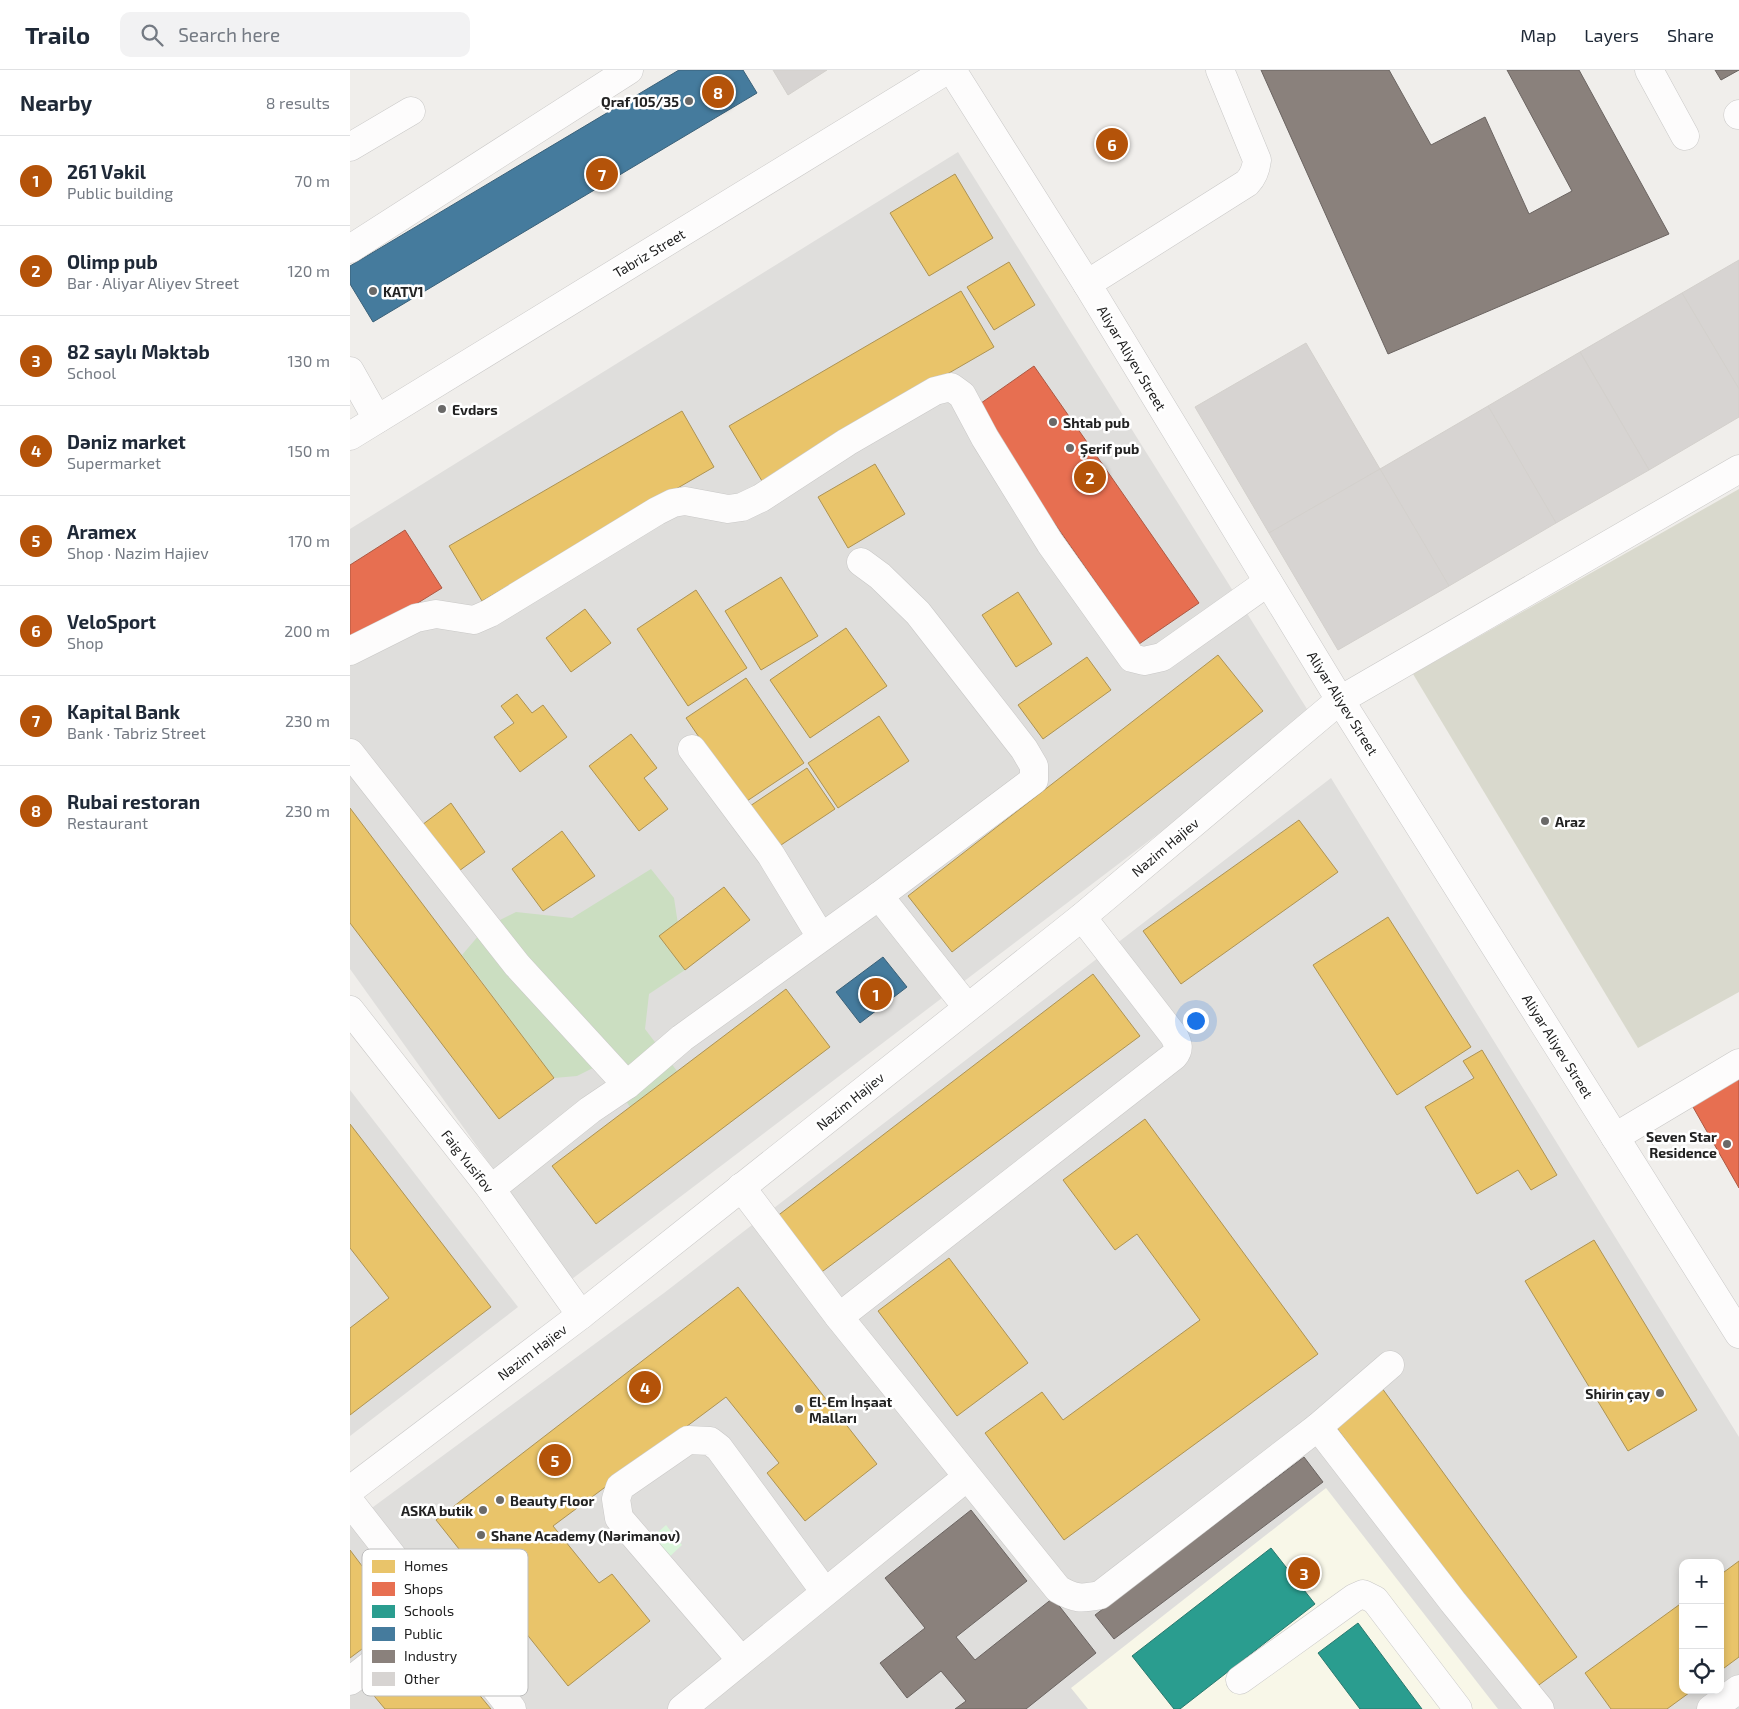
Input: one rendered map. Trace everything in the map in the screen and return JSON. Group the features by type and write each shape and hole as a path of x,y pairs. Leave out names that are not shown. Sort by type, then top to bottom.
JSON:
{"street":[{"path":"350,249 629,70"},
{"name":"Tabriz Street","path":"350,436 947,70"},
{"name":"Aliyar Aliyev Street","path":"952,70 1087,284 1340,700 1739,1334"},
{"path":"1087,284 1248,183 1252,178 1257,160 1220,70"},
{"path":"1649,70 1685,136"},
{"path":"350,147 411,110"},
{"path":"350,370 377,419"},
{"path":"350,651 416,618 436,614 474,620 490,613 657,510 673,503 685,501 728,508 742,507 760,498 847,442 934,391 951,387 962,395 985,438 1050,543 1132,658 1144,661 1162,657 1268,582"},
{"name":"Nazim Hajiev","path":"350,1490 581,1315 1082,917 1340,700 1739,469"},
{"path":"491,1190 590,1110 626,1085 682,1038 879,896 1034,780 1034,766 1024,748 918,613 880,576 861,562"},
{"path":"692,748 771,855 821,937"},
{"path":"350,753 517,965 626,1085"},
{"path":"879,896 967,1007"},
{"path":"839,1317 1080,1131 1178,1051 1178,1043 1174,1036 1082,917"},
{"name":"Faig Yusifov","path":"350,1010 491,1190 581,1315"},
{"path":"1615,1137 1739,1063"},
{"path":"741,1188 839,1317 967,1477 1058,1589 1071,1597 1084,1598 1100,1595 1318,1427 1390,1365"},
{"path":"1318,1427 1453,1602 1540,1709"},
{"path":"741,1660 619,1518 616,1499 620,1487 688,1440 711,1441 719,1448 825,1592"},
{"path":"682,1709 967,1477"},
{"path":"350,1502 387,1549"},
{"path":"1240,1680 1354,1598 1363,1594 1375,1600 1458,1709"},
{"path":"350,1682 362,1672"},
{"path":"1711,1709 1739,1689"},
{"path":"502,1696 512,1709"}],"shaded area":[{"path":"958,152 1312,717 572,1279 350,969 350,529"},
{"path":"1739,489 1739,992 1638,1048 1413,674"},
{"path":"1331,778 1739,1437 1739,1709 350,1709 350,1524 664,1293"},
{"path":"350,1090 518,1307 350,1436"},
{"path":"1326,1488 1498,1709 1088,1709 1071,1688"}],"green space":[{"path":"651,869 674,898 685,970 649,994 645,1029 677,1071 630,1107 601,1064 577,1076 554,1078 462,955 486,927 516,912 572,918"},
{"path":"666,1525 682,1545 664,1562 647,1542"}],"building: Homes":[{"path":"955,174 993,238 929,276 890,213"},
{"path":"1009,262 1035,305 994,330 967,287"},
{"path":"961,291 994,347 762,481 729,426"},
{"path":"682,411 714,467 482,601 449,546"},
{"path":"875,464 905,514 848,548 818,497"},
{"path":"781,577 818,636 761,670 725,611"},
{"path":"696,590 747,668 688,706 637,629"},
{"path":"1018,592 1052,644 1016,667 982,615"},
{"path":"585,609 611,643 571,672 546,638"},
{"path":"846,628 887,686 810,738 770,680"},
{"path":"1218,655 1263,711 952,952 908,896"},
{"path":"1087,657 1111,690 1043,739 1018,705"},
{"path":"746,678 804,763 744,803 686,718"},
{"path":"517,694 532,713 543,705 567,737 520,772 494,737 514,723 501,706"},
{"path":"879,716 909,761 838,808 808,763"},
{"path":"631,734 657,768 644,778 668,809 639,831 589,766"},
{"path":"807,768 835,809 775,849 747,808"},
{"path":"451,803 485,852 452,876 418,828"},
{"path":"350,808 554,1078 499,1119 350,923"},
{"path":"1299,820 1338,872 1181,984 1143,931"},
{"path":"562,831 595,876 543,911 512,869"},
{"path":"724,887 750,920 685,970 659,936"},
{"path":"1388,917 1471,1047 1397,1095 1313,965"},
{"path":"1093,974 1140,1036 819,1274 776,1217"},
{"path":"786,989 830,1047 596,1224 552,1166"},
{"path":"1482,1050 1557,1175 1531,1190 1518,1170 1477,1194 1425,1107 1474,1078 1463,1061"},
{"path":"1145,1119 1318,1354 1064,1540 985,1433 1042,1392 1063,1420 1200,1320 1137,1234 1115,1250 1063,1180"},
{"path":"350,1124 491,1307 350,1415 350,1328 389,1298 350,1248"},
{"path":"1594,1240 1697,1410 1628,1451 1525,1281"},
{"path":"949,1258 1028,1363 957,1416 878,1311"},
{"path":"738,1287 877,1464 805,1521 767,1473 779,1463 726,1397 553,1526 599,1583 612,1574 650,1621 568,1686 528,1636 528,1549 459,1549 436,1520"},
{"path":"1379,1384 1577,1657 1532,1690 1333,1423"},
{"path":"350,1550 362,1566 362,1649 350,1658"},
{"path":"1739,1561 1739,1657 1724,1668 1724,1604 1724,1572"},
{"path":"1679,1605 1679,1694 1688,1694 1667,1709 1611,1709 1585,1673"},
{"path":"374,1696 480,1696 491,1709 385,1709"}],"building: Shops":[{"path":"1034,366 1199,603 1139,644 974,408"},
{"path":"405,530 442,588 350,645 350,565"},
{"name":"Seven Star Residence","path":"1739,1072 1739,1188 1689,1100"}],"building: Schools":[{"path":"1271,1548 1315,1604 1180,1709 1174,1709 1132,1656"},
{"path":"1358,1623 1422,1709 1360,1709 1318,1653"}],"building: Public":[{"path":"679,70 743,70 757,93 373,322 350,284 350,266"},
{"path":"883,957 907,987 860,1023 836,992"}],"building: Industry":[{"path":"1261,70 1389,70 1431,145 1485,117 1529,214 1572,191 1507,70 1579,70 1669,234 1388,354"},
{"path":"1715,70 1739,70 1721,80"},
{"path":"1304,1457 1323,1482 1114,1639 1095,1615"},
{"path":"971,1510 1027,1581 956,1637 975,1660 1053,1598 1096,1653 1026,1709 955,1709 966,1701 941,1671 907,1698 880,1663 925,1628 885,1578"}],"building: Other":[{"path":"773,70 827,70 788,95"},
{"path":"1739,260 1739,389 1682,293"},
{"path":"1682,293 1739,389 1739,417 1649,470 1580,352"},
{"path":"1306,343 1380,469 1269,533 1195,407"},
{"path":"1580,352 1649,470 1556,523 1488,406"},
{"path":"1488,406 1556,523 1449,586 1380,469"},
{"path":"1380,469 1449,586 1338,650 1269,533"}],"place":[{"name":"Rubai restoran","path":"718,92"},
{"name":"Qraf 105/35","path":"689,101"},
{"name":"VeloSport","path":"1112,144"},
{"name":"Kapital Bank","path":"602,174"},
{"name":"KATV1","path":"373,291"},
{"name":"Evdərs","path":"442,409"},
{"name":"Shtab pub","path":"1053,422"},
{"name":"Şerif pub","path":"1070,448"},
{"name":"Olimp pub","path":"1090,477"},
{"name":"Araz","path":"1545,821"},
{"name":"261 Vəkil","path":"876,994"},
{"name":"Seven Star Residence","path":"1727,1144"},
{"name":"Dəniz market","path":"645,1387"},
{"name":"Shirin çay","path":"1660,1393"},
{"name":"El-Em İnşaat Malları","path":"799,1409"},
{"name":"Aramex","path":"555,1460"},
{"name":"Beauty Floor","path":"500,1500"},
{"name":"ASKA butik","path":"483,1510"},
{"name":"Shane Academy (Nərimanov)","path":"481,1535"},
{"name":"82 saylı Məktəb","path":"1304,1573"}]}
